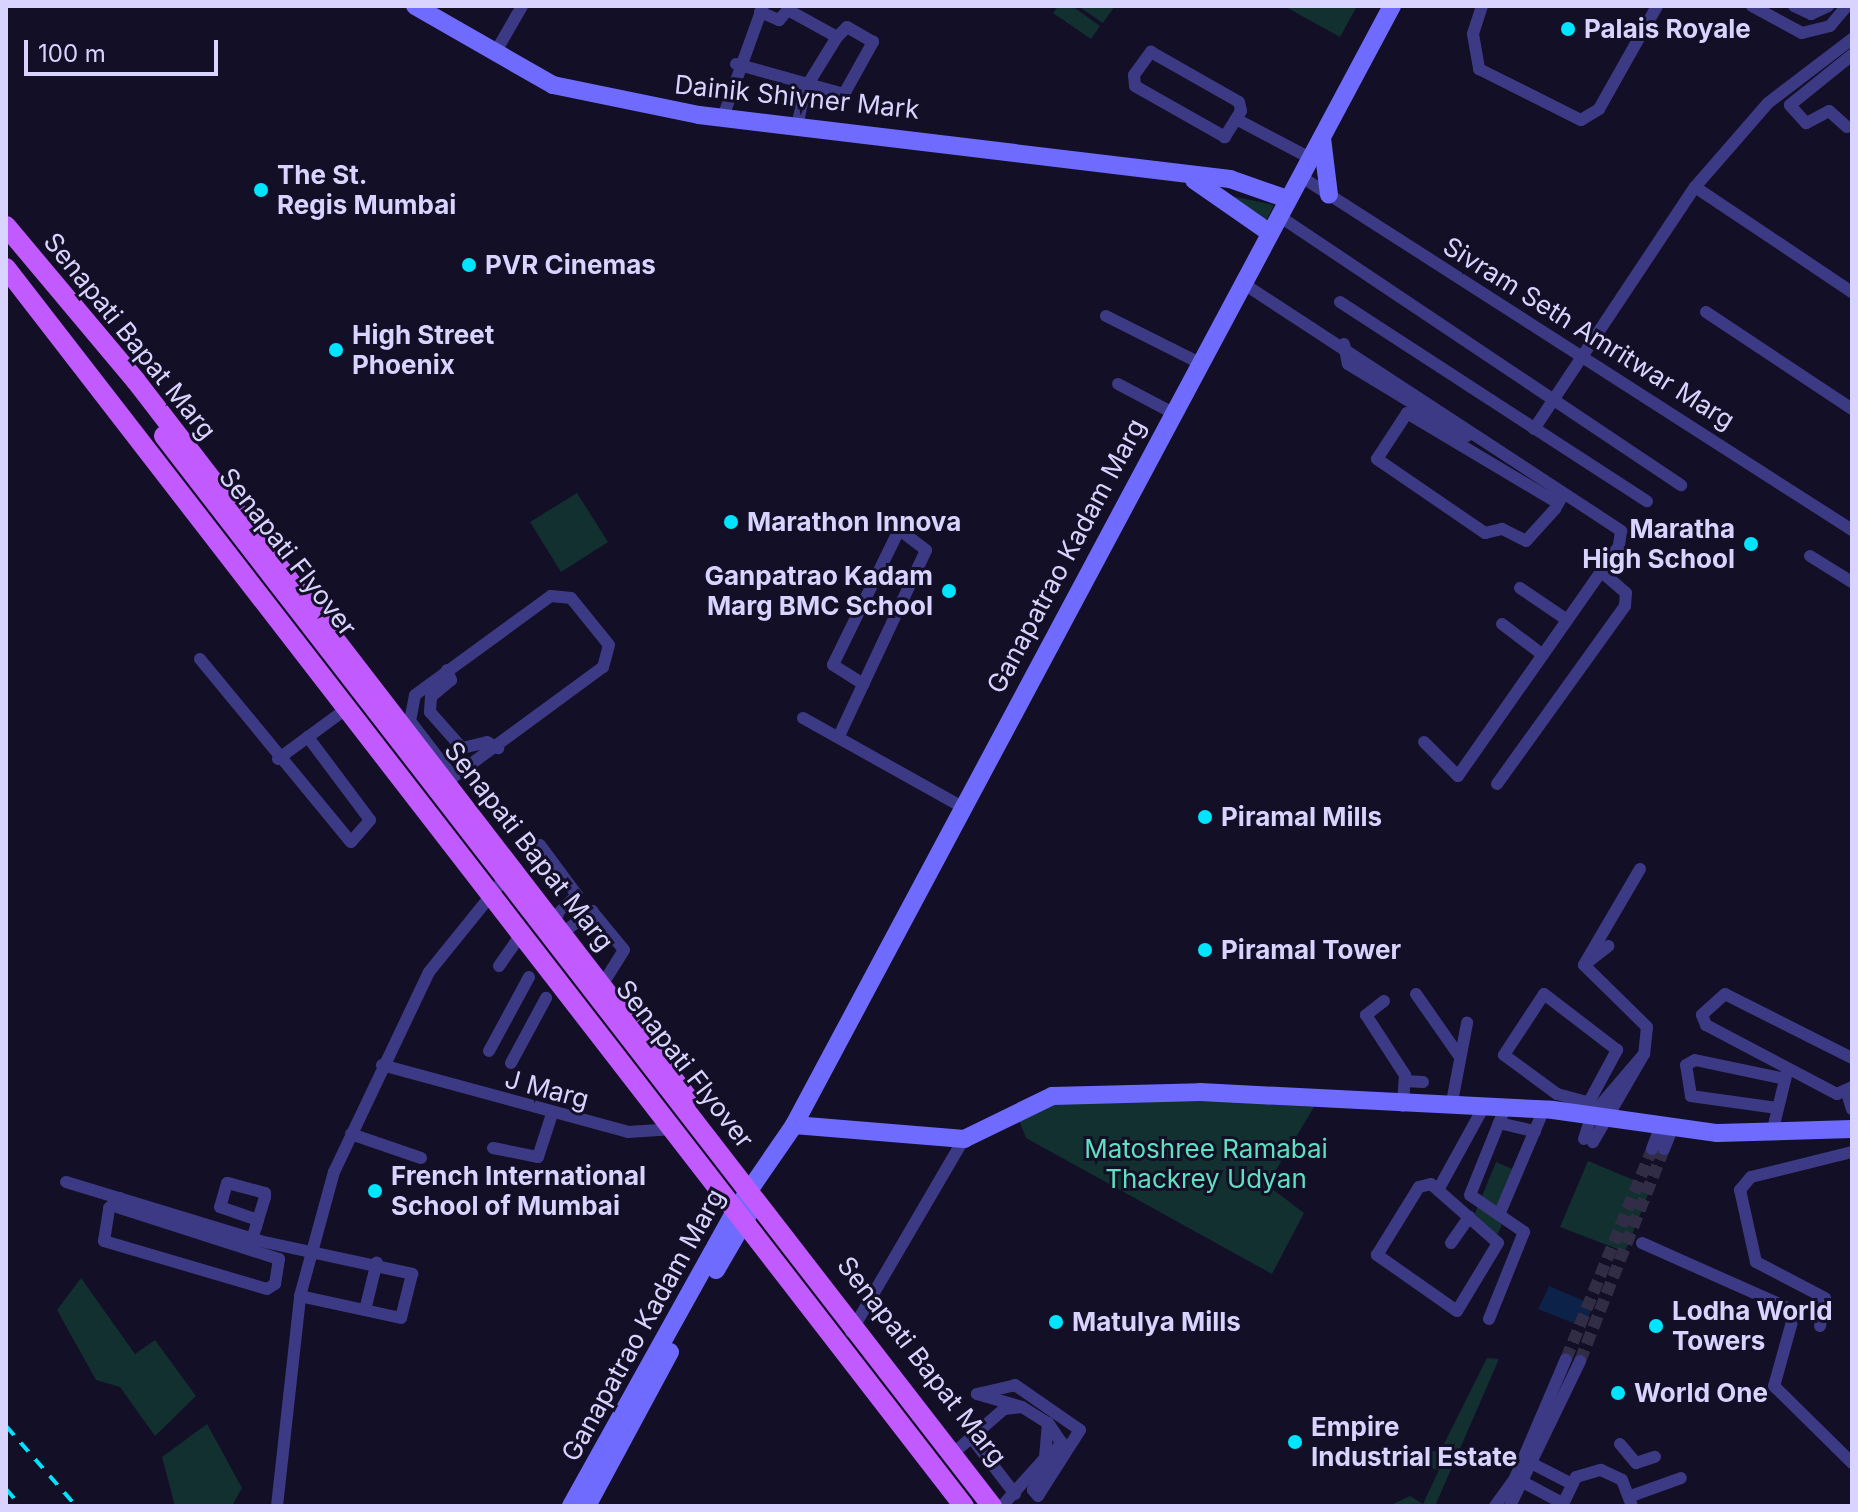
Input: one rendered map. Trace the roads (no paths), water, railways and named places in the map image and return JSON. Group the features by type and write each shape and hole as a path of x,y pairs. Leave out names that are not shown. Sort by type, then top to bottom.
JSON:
{"main road":[{"name":"Dainik Shivner Mark","path":"415,6 553,85 723,117 1075,157 1194,180"},
{"name":"Ganapatrao Kadam Marg","path":"581,1503 678,1324 792,1129 1392,6"},
{"path":"1322,135 1329,195"},
{"path":"1194,180 1230,179 1283,207"},
{"path":"1194,180 1270,233"},
{"name":"Senapati Bapat Marg","path":"6,226 103,350 136,381 369,684 425,745 514,867 563,925 603,984 756,1190 861,1325 964,1444 1006,1502"},
{"name":"Senapati Bapat Marg","path":"6,268 964,1506"},
{"name":"Senapati Flyover","path":"103,350 159,440 978,1506"},
{"name":"Senapati Flyover","path":"78,360 108,385 159,440 992,1506"},
{"path":"344,707 350,686 369,684"},
{"path":"792,1129 964,1139 1034,1100 1068,1094 1200,1092 1403,1106 1483,1108 1502,1116 1551,1104 1667,1126 1772,1133 1852,1129"}],"street":[{"path":"495,53 522,6"},
{"path":"1482,6 1473,34 1479,69 1581,120 1599,109 1657,6"},
{"path":"1752,6 1802,33 1830,26 1847,6"},
{"path":"1794,6 1811,14 1828,6"},
{"path":"723,117 736,64 762,9 779,20 788,10 837,37"},
{"path":"736,64 810,81 849,90 873,42 847,27 837,37 810,81 797,126"},
{"path":"1850,128 1829,111 1806,123 1790,105 1852,50"},
{"path":"1534,429 1695,187 1768,103 1852,50"},
{"path":"1160,55 1239,102 1236,119 1220,138 1135,86 1134,75 1145,57 1160,55"},
{"path":"1236,119 1310,158"},
{"name":"Sivram Seth Amritwar Marg","path":"1300,176 1586,353 1852,530"},
{"path":"1695,187 1852,292"},
{"path":"1283,207 1554,400 1681,485"},
{"path":"1244,284 1344,344 1621,531 1601,571 1458,776 1424,742"},
{"path":"1340,302 1647,501"},
{"path":"1706,312 1852,409"},
{"path":"1106,316 1200,363"},
{"path":"1344,344 1348,364 1558,491 1558,503 1530,541 1502,529 1490,534 1382,469 1378,455 1407,413 1558,503"},
{"path":"1118,384 1173,413"},
{"path":"839,736 926,550 899,530 833,665 863,684"},
{"path":"1810,556 1852,582"},
{"path":"1497,784 1625,606 1626,593 1601,571"},
{"path":"1520,588 1567,620"},
{"path":"551,596 571,598 609,645 603,667 456,778 425,745 410,721 413,701 447,670 551,596"},
{"path":"1502,624 1543,655"},
{"path":"200,659 278,759 351,842 370,820 308,737"},
{"path":"447,670 451,680 431,697 430,712 462,748 487,742 498,748"},
{"path":"278,759 344,707"},
{"path":"803,718 964,808"},
{"path":"399,776 425,745"},
{"path":"540,845 577,895 563,925"},
{"path":"277,1506 300,1296 308,1250 349,1138 429,972 514,867"},
{"path":"1584,965 1640,869"},
{"path":"563,925 592,911 624,950 603,984"},
{"path":"499,966 522,933"},
{"path":"1584,965 1608,946"},
{"path":"1584,965 1647,1027 1644,1054 1591,1112"},
{"path":"489,1051 529,977"},
{"path":"1416,994 1460,1057"},
{"path":"1499,1215 1535,1131 1551,1104 1503,1049 1544,994 1617,1050 1591,1112 1588,1140"},
{"path":"1787,1074 1706,1025 1702,1015 1713,997 1725,994 1852,1058"},
{"path":"511,1063 546,998"},
{"path":"1384,1001 1366,1015 1405,1081 1403,1106"},
{"path":"1451,1107 1467,1023"},
{"path":"1777,1108 1691,1096 1686,1065 1695,1060 1787,1074 1849,1090 1852,1109"},
{"name":"J Marg","path":"382,1065 552,1114 628,1132 675,1129"},
{"path":"1772,1133 1787,1074"},
{"path":"1405,1081 1423,1082"},
{"path":"1438,1190 1483,1108"},
{"path":"675,1129 699,1112"},
{"path":"493,1148 538,1157 552,1114"},
{"path":"1489,1319 1524,1232 1470,1195 1502,1116 1535,1131"},
{"path":"1658,1149 1667,1126"},
{"path":"349,1138 421,1158"},
{"path":"839,1342 861,1325 964,1139"},
{"path":"1820,1326 1825,1298 1756,1262 1740,1190 1751,1177 1852,1152"},
{"path":"66,1182 118,1203 256,1244 377,1262 412,1272 404,1315 300,1296"},
{"path":"1419,1187 1438,1190 1469,1217 1498,1251 1457,1311 1377,1255 1419,1187"},
{"path":"118,1203 109,1208 104,1241 270,1289 281,1261 256,1244"},
{"path":"1451,1243 1469,1217"},
{"path":"256,1244 258,1220"},
{"path":"1642,1243 1795,1311 1774,1386 1852,1463"},
{"path":"365,1310 377,1262"},
{"path":"1510,1506 1573,1360"},
{"path":"1015,1385 1080,1430 1038,1496 1033,1490 1061,1442 1048,1423 1022,1407 977,1394 1015,1385"},
{"path":"964,1444 1004,1409 1022,1407"},
{"path":"1006,1502 1045,1458 1048,1423"},
{"path":"1620,1444 1630,1461"},
{"path":"1619,1478 1630,1461 1655,1457"},
{"path":"1529,1462 1570,1483"},
{"path":"1520,1480 1562,1504 1570,1483 1592,1470 1619,1478 1631,1501 1681,1478"},
{"path":"1495,1506 1520,1480"}],"water":[{"path":"1549,1286 1594,1305 1583,1327 1538,1309"}],"tunnel":[{"path":"1566,1359 1652,1149"},
{"path":"1580,1361 1664,1149"}],"railway":[{"path":"6,1426 76,1506"},
{"path":"6,1489 21,1506"}],"place":[{"name":"Palais Royale","path":"1568,29"},
{"name":"The St. Regis Mumbai","path":"261,190"},
{"name":"PVR Cinemas","path":"469,265"},
{"name":"High Street Phoenix","path":"336,350"},
{"name":"Marathon Innova","path":"731,522"},
{"name":"Maratha High School","path":"1751,544"},
{"name":"Ganpatrao Kadam Marg BMC School","path":"949,591"},
{"name":"Piramal Mills","path":"1205,817"},
{"name":"Piramal Tower","path":"1205,950"},
{"name":"French International School of Mumbai","path":"375,1191"},
{"name":"Matulya Mills","path":"1056,1322"},
{"name":"Lodha World Towers","path":"1656,1326"},
{"name":"World One","path":"1618,1393"},
{"name":"Empire Industrial Estate","path":"1295,1442"}],"park label":[{"name":"Matoshree Ramabai Thackrey Udyan","path":"1206,1164"}]}
